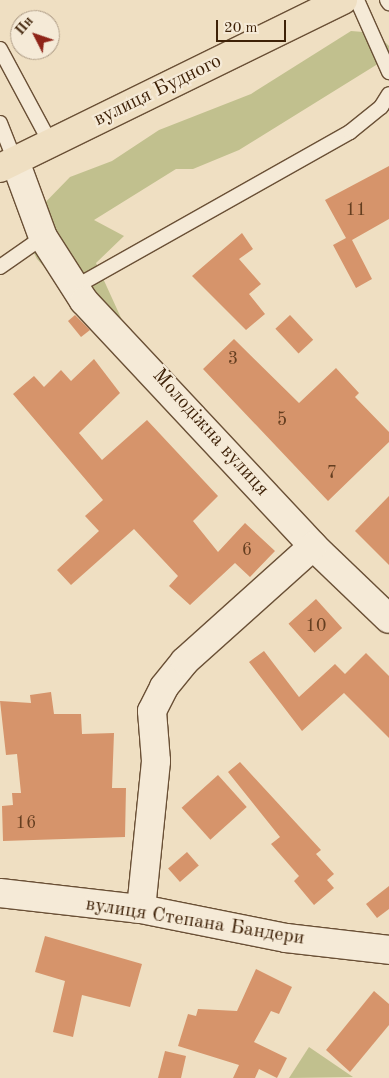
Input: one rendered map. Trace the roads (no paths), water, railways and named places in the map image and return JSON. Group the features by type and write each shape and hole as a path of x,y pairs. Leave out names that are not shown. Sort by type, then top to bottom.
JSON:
{"highway":[{"name":"вулиця Будного","path":"8,165 343,0"}],"street":[{"name":"Молодіжна вулиця","path":"8,165 43,238 75,287 313,546 389,619"},
{"path":"141,909 156,761 152,711 164,687 185,661 313,546"},
{"name":"вулиця Степана Бандери","path":"0,893 141,909 286,938 389,950"}],"lane":[{"path":"357,0 389,72"},
{"path":"0,49 52,144"},
{"path":"75,287 350,132 381,107 389,94"},
{"path":"0,123 8,165"},
{"path":"0,267 43,238"}]}
